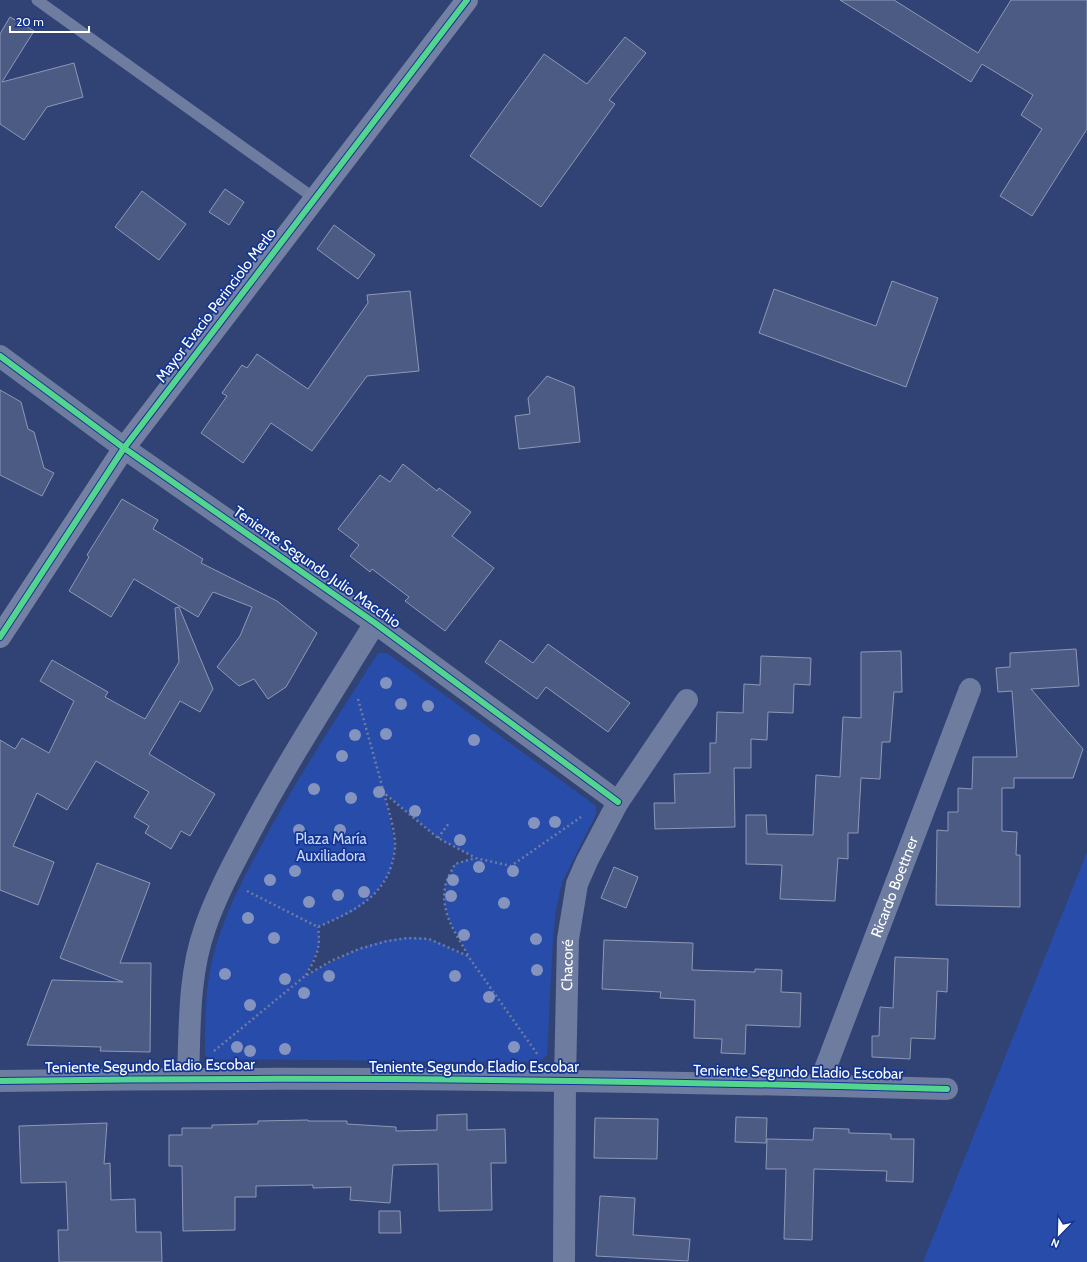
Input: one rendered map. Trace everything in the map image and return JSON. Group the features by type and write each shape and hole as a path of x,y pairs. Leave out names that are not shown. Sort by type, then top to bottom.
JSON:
{"street":[{"name":"Mayor Evacio Perinciolo Merlo","path":"1,631 124,448 467,0"},
{"name":"Teniente Segundo Julio Macchio","path":"0,356 124,448 376,623 618,802"},
{"path":"188,1078 190,1014 194,974 204,929 225,879 277,781 376,623"},
{"name":"Ricardo Boettner","path":"819,1085 970,689"},
{"name":"Chacoré","path":"564,1262 565,1080 568,939 579,878 618,802 687,700"},
{"name":"Teniente Segundo Eladio Escobar","path":"0,1081 188,1078 565,1080 947,1089"}],"lane":[{"path":"37,0 314,198"}],"path":[{"path":"318,927 353,912 374,895 390,872 395,847 384,793 357,696 338,683"},
{"path":"384,793 438,838 475,858 511,866 587,813"},
{"path":"438,838 449,823"},
{"path":"475,858 455,864 446,882 443,898 447,918 468,956 538,1054"},
{"path":"225,879 318,927"},
{"path":"306,976 320,942 318,927"},
{"path":"211,1053 306,976 331,960 359,949 396,939 429,939 468,956"}],"green space":[{"name":"Plaza María Auxiliadora","path":"378,653 387,653 596,806 596,814 562,882 556,910 553,937 547,1055 539,1062 211,1059 205,1055 205,1025 209,976 217,941 230,908 275,819 318,747","holes":["385,794 438,838 474,857 455,864 446,883 444,893 450,920 468,955 428,939 412,937 395,939 380,942 349,953 306,975 320,943 318,927 353,912 374,895 390,872 395,847"]},
{"path":"1087,852 1087,1262 923,1262"}],"building":[{"path":"840,0 894,0 978,53 1011,0 1087,0 1087,129 1032,216 1000,196 1042,129 1021,115 1033,95 982,64 971,82"},
{"path":"10,17 34,31 2,82 74,63 83,97 47,107 24,140 0,124 0,34"},
{"path":"625,37 646,53 609,100 615,104 541,207 470,156 544,54 587,84"},
{"path":"225,189 244,202 229,225 209,212"},
{"path":"142,191 186,224 159,260 115,227"},
{"path":"334,225 375,255 358,279 317,249"},
{"path":"892,281 938,298 906,387 759,333 774,289 876,326"},
{"path":"410,291 419,371 367,376 312,451 271,423 243,463 201,433 227,396 222,393 242,365 247,368 257,354 308,389 368,303 367,295"},
{"path":"547,376 574,387 580,442 519,449 515,416 530,414 528,398"},
{"path":"0,390 21,402 28,429 34,432 44,468 54,473 42,496 0,475"},
{"path":"403,464 437,491 439,488 471,512 452,536 494,568 445,631 405,601 409,597 372,569 370,572 350,556 359,545 338,529 380,475 390,482"},
{"path":"122,499 158,520 153,529 203,559 201,563 277,601 317,633 286,687 268,699 254,679 239,686 217,667 240,636 252,607 213,592 198,617 134,579 111,617 69,591 89,557 87,555"},
{"path":"179,607 213,689 200,712 180,701 149,754 215,794 190,836 181,831 171,849 145,833 149,826 134,817 149,792 96,761 67,810 37,793 13,846 54,862 38,905 0,890 0,740 15,749 22,738 49,753 74,701 40,681 52,660 108,692 105,697 145,719 179,662 175,608"},
{"path":"500,640 533,663 548,644 630,703 608,732 546,687 537,699 485,662"},
{"path":"1076,649 1079,686 1031,689 1083,749 1073,778 1014,778 1014,788 1002,788 1002,831 1017,832 1016,855 1020,855 1020,907 936,905 937,830 948,831 948,812 958,812 958,788 972,789 973,757 1017,757 1012,691 998,692 996,668 1010,667 1010,653"},
{"path":"901,651 902,692 894,692 890,742 882,742 880,779 861,778 858,833 848,833 848,859 838,858 835,901 780,899 782,865 746,864 746,815 766,815 767,834 813,835 816,775 840,777 843,717 861,718 861,652"},
{"path":"761,656 811,658 810,685 794,684 793,713 768,712 767,740 751,739 751,768 734,768 735,827 655,829 654,803 675,803 674,774 710,773 710,743 716,743 717,712 743,713 744,684 760,685"},
{"path":"97,863 150,883 120,963 151,963 150,1052 100,1051 101,1047 27,1045 52,980 123,982 60,958"},
{"path":"614,867 638,877 626,908 601,898"},
{"path":"604,940 693,943 692,970 755,972 755,969 782,970 781,992 801,993 800,1027 746,1025 745,1054 721,1053 722,1039 694,1038 695,1000 660,998 661,992 602,989"},
{"path":"895,957 948,959 947,992 937,991 935,1039 911,1038 910,1059 872,1057 872,1036 879,1036 880,1007 893,1008"},
{"path":"467,1114 467,1130 505,1129 506,1163 491,1163 492,1210 439,1211 438,1164 393,1165 390,1203 350,1200 351,1187 313,1188 313,1185 256,1186 256,1197 235,1197 235,1230 183,1231 182,1166 169,1166 169,1135 182,1135 182,1128 212,1128 212,1125 258,1124 258,1121 308,1120 347,1121 347,1124 396,1127 396,1131 437,1130 437,1115"},
{"path":"736,1117 767,1118 766,1143 735,1142"},
{"path":"595,1118 658,1119 657,1159 594,1158"},
{"path":"107,1123 104,1164 110,1163 111,1200 135,1199 136,1232 161,1232 162,1262 59,1262 58,1230 68,1230 66,1182 21,1183 19,1126"},
{"path":"814,1128 849,1129 849,1133 891,1134 891,1139 914,1139 913,1182 886,1181 887,1171 814,1169 812,1240 784,1239 786,1169 766,1169 767,1139 813,1140"},
{"path":"600,1196 635,1198 633,1235 690,1239 688,1261 596,1256"},
{"path":"379,1211 400,1211 401,1233 379,1233"}],"cycle path":[{"path":"0,637 124,448 467,0"},
{"path":"0,356 124,448 375,623 618,802"},
{"path":"0,1081 237,1079 474,1080 711,1083 947,1089"}]}
